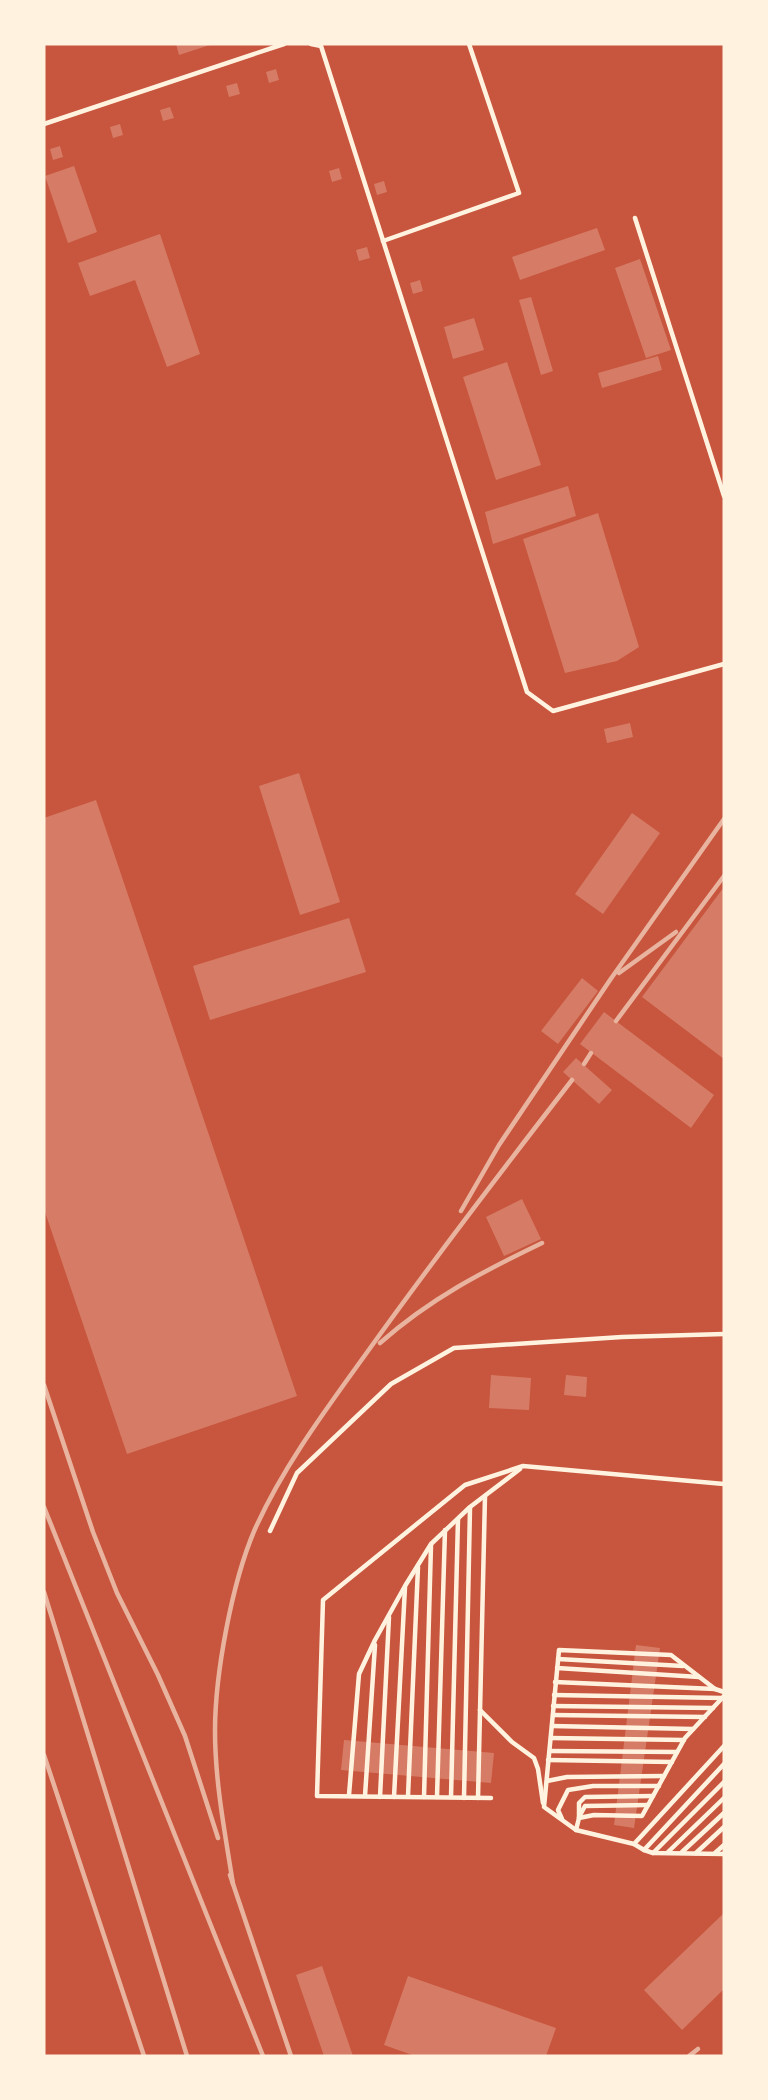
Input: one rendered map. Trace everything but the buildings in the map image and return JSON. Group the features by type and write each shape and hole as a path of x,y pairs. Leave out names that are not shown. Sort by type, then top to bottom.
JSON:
{"lane":[{"path":"44,124 284,44"},
{"path":"311,44 329,44"},
{"path":"383,241 519,193 469,44"},
{"path":"321,46 527,692 553,711 724,664"},
{"path":"635,218 724,496"},
{"path":"270,1531 297,1473 391,1384 454,1348 585,1339 724,1334"},
{"path":"491,1798 317,1796 323,1601 465,1485 523,1466 724,1484"},
{"path":"349,1796 359,1674 375,1640 431,1544 470,1507 523,1466"},
{"path":"478,1798 485,1496"},
{"path":"464,1798 470,1507"},
{"path":"451,1797 458,1519"},
{"path":"437,1797 445,1530"},
{"path":"424,1797 431,1544"},
{"path":"408,1796 418,1567"},
{"path":"394,1797 405,1586"},
{"path":"380,1797 390,1613"},
{"path":"365,1796 375,1640"},
{"path":"544,1808 559,1650 671,1655 724,1695"},
{"path":"558,1659 685,1666"},
{"path":"557,1668 699,1677"},
{"path":"555,1682 715,1689"},
{"path":"554,1695 724,1695"},
{"path":"579,1818 594,1815 642,1816 684,1740 724,1695"},
{"path":"553,1706 713,1708"},
{"path":"480,1710 512,1742 534,1758 544,1808 576,1830 634,1844 653,1853 724,1854"},
{"path":"553,1715 705,1717"},
{"path":"552,1726 693,1729"},
{"path":"551,1738 684,1740"},
{"path":"634,1844 724,1746"},
{"path":"550,1751 677,1752"},
{"path":"548,1760 672,1762"},
{"path":"644,1850 724,1764"},
{"path":"547,1781 567,1777 664,1776"},
{"path":"653,1853 724,1782"},
{"path":"563,1820 558,1810 568,1790 593,1786 659,1786"},
{"path":"579,1818 579,1803 585,1797 653,1796"},
{"path":"667,1853 724,1798"},
{"path":"576,1830 585,1806 649,1805"},
{"path":"681,1853 724,1813"},
{"path":"695,1853 724,1827"},
{"path":"714,1854 724,1845"}],"railway":[{"path":"461,1211 499,1145 610,980 724,819"},
{"path":"616,1021 724,876"},
{"path":"619,973 676,932"},
{"path":"584,1064 591,1053"},
{"path":"233,1884 217,1769 216,1708 226,1628 239,1575 255,1529 279,1482 337,1394 443,1248 572,1080"},
{"path":"380,1343 418,1312 458,1287 542,1243"},
{"path":"44,1385 93,1532 117,1593 185,1736 218,1838"},
{"path":"44,1507 263,2056"},
{"path":"44,1592 187,2056"},
{"path":"44,1755 144,2056"},
{"path":"230,1875 291,2056"},
{"path":"689,2056 698,2049"}]}
